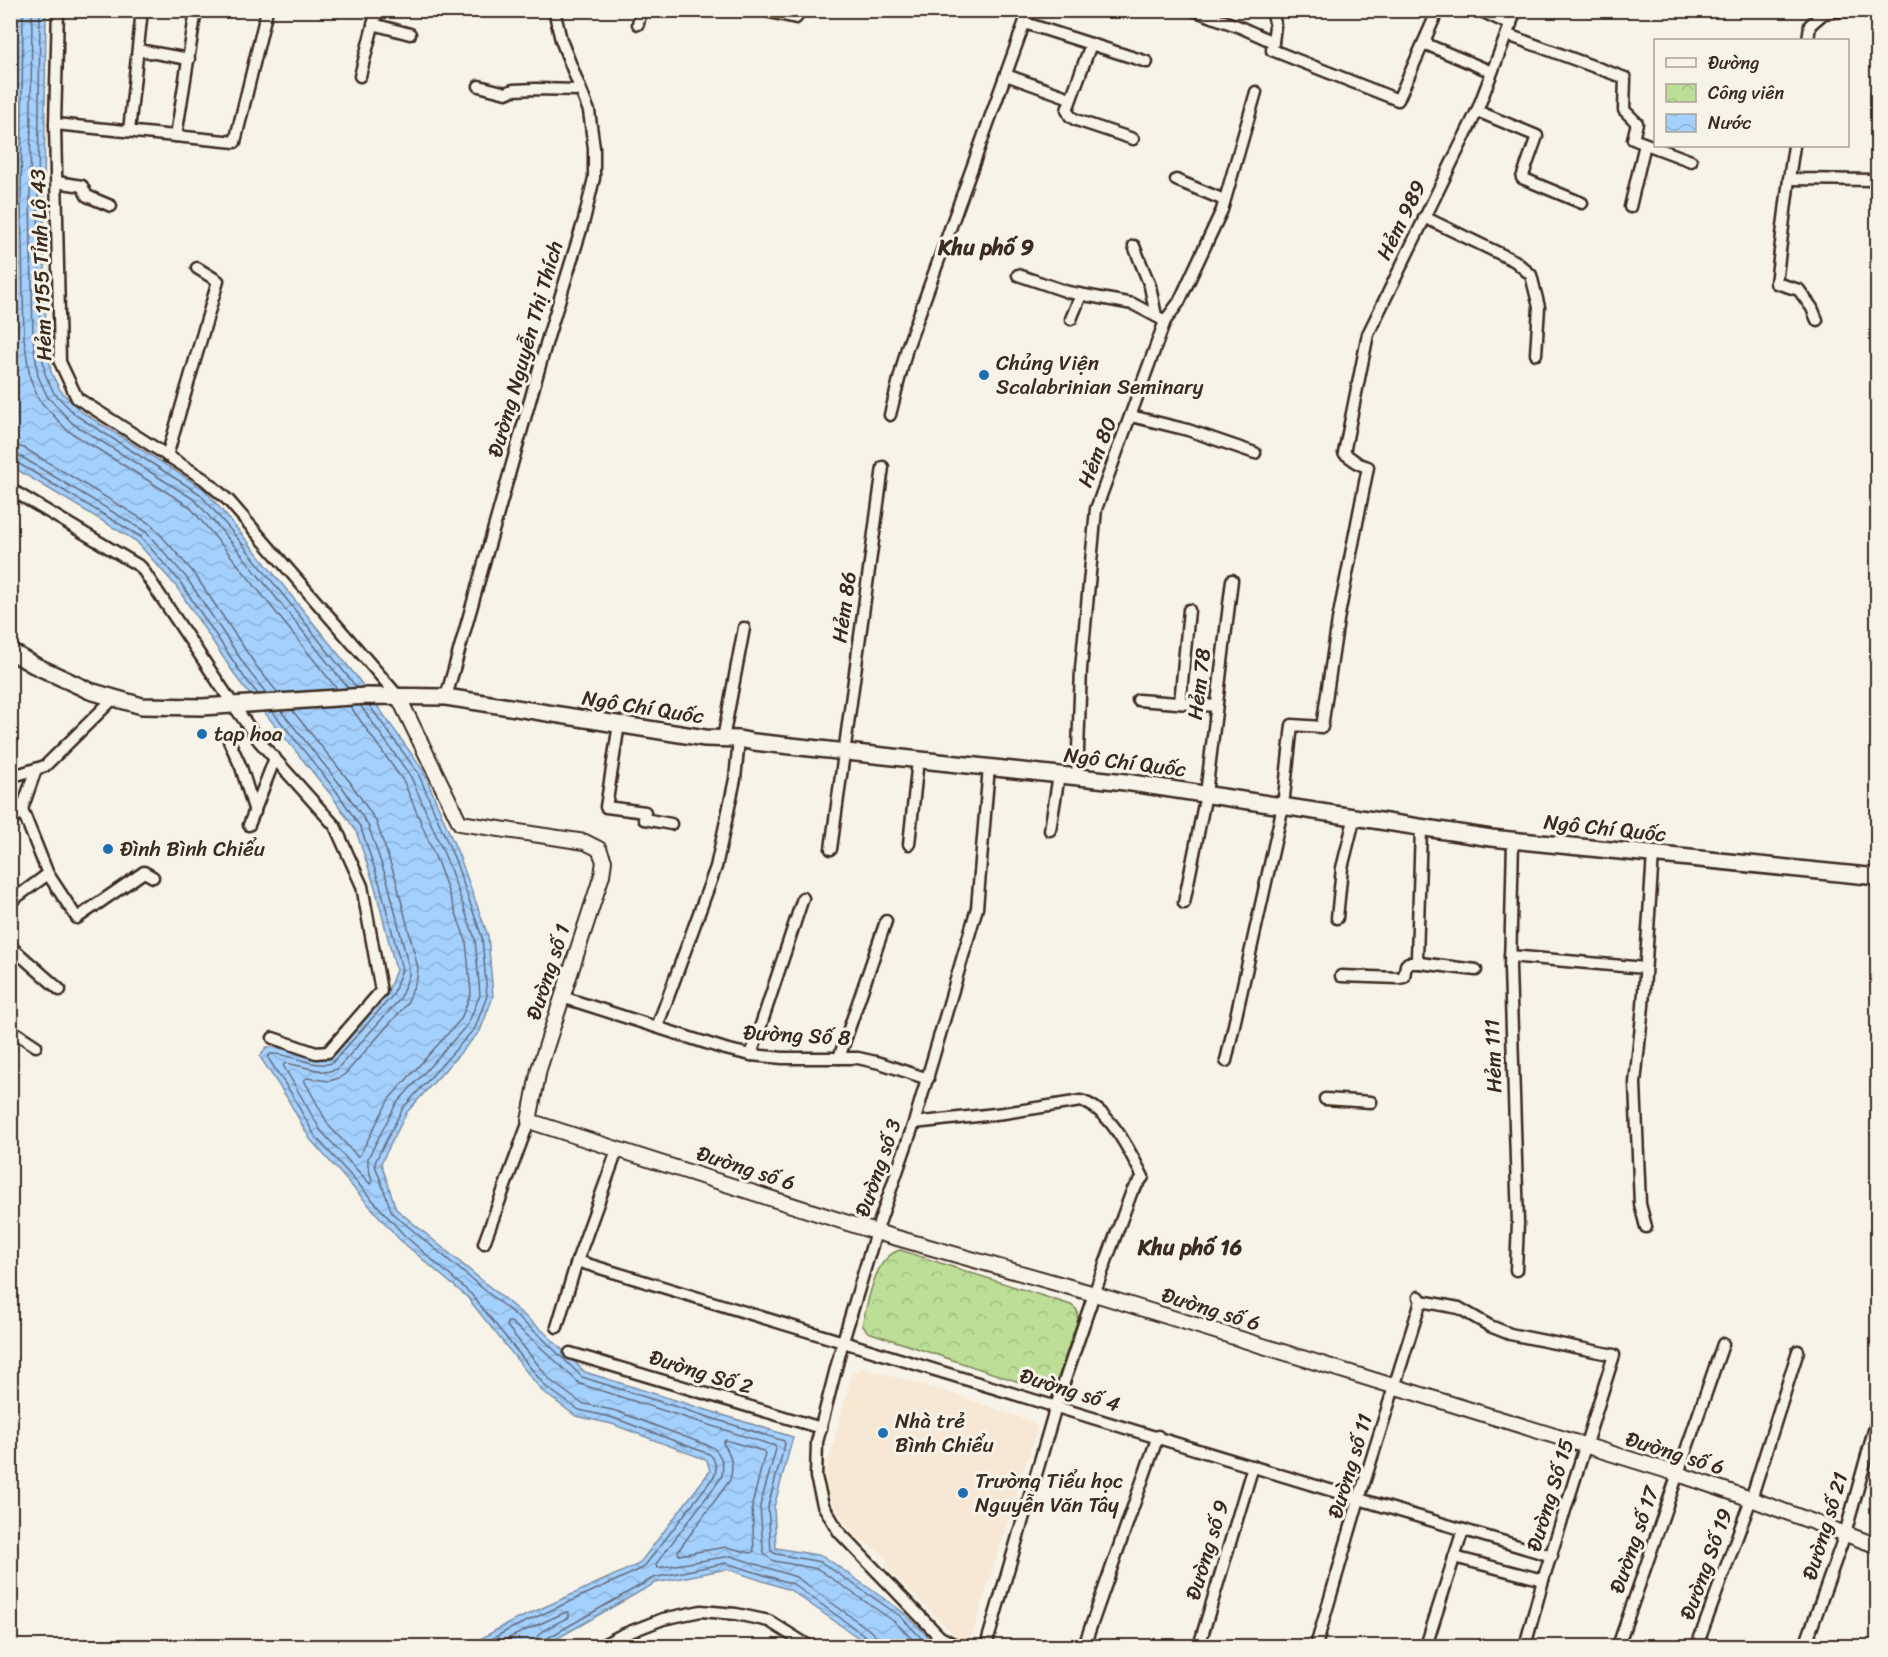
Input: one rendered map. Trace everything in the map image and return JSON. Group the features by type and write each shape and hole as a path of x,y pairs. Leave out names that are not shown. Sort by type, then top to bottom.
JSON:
{"main road":[{"name":"Ngô Chí Quốc","path":"10,651 90,691 142,706 202,708 366,696 446,698 723,740 739,739 1206,794 1513,840 1878,877"}],"street":[{"name":"Hẻm 1155 Tỉnh Lộ 43","path":"58,10 55,124 60,362 77,398 204,479 229,501 398,696"},
{"path":"129,131 142,10"},
{"path":"176,136 196,10"},
{"path":"55,124 235,142 267,10"},
{"path":"360,76 377,10"},
{"name":"Đường Nguyễn Thị Thích","path":"446,698 550,330 584,220 594,178 594,148 589,111 561,40 554,10"},
{"path":"638,24 641,10"},
{"path":"761,10 796,18"},
{"path":"890,415 907,348 1029,10"},
{"path":"1193,10 1273,42"},
{"path":"1273,10 1275,26 1272,50 1398,100 1438,10"},
{"path":"1479,10 1509,30 1625,78 1624,110 1637,123 1633,139 1691,160"},
{"name":"Hẻm 989","path":"1283,806 1292,725 1322,728 1338,620 1368,467 1359,464 1344,453 1368,334 1477,111 1516,10"},
{"path":"1808,39 1810,25 1824,13 1852,10"},
{"path":"1025,22 1147,62"},
{"path":"373,24 410,34"},
{"path":"1426,40 1428,45 1492,72"},
{"path":"1091,44 1067,110 1076,120 1133,140"},
{"path":"138,50 189,59"},
{"path":"1006,75 1070,98"},
{"path":"478,87 506,93 513,90 536,89 580,90"},
{"name":"Hẻm 80","path":"1077,777 1081,669 1096,509 1131,416 1161,319 1179,302 1222,210 1256,92"},
{"path":"1477,111 1537,136 1522,178 1582,202"},
{"path":"1630,207 1645,144"},
{"path":"1794,147 1776,283 1799,290 1812,308 1816,321"},
{"path":"1790,179 1878,180"},
{"path":"1176,180 1224,200"},
{"path":"57,182 82,186 87,196 111,206"},
{"path":"1424,217 1515,261 1531,276 1539,307 1536,354"},
{"path":"1134,246 1161,319"},
{"path":"167,456 218,281 197,268"},
{"path":"1018,276 1068,292 1133,304 1161,319"},
{"path":"1071,319 1081,295"},
{"path":"1131,416 1188,430 1255,453"},
{"name":"Hẻm 86","path":"831,849 882,467"},
{"path":"10,489 141,567 260,741 335,826 362,886 381,991 328,1052 316,1053 273,1038"},
{"name":"Hẻm 78","path":"1184,903 1206,794 1232,580"},
{"path":"1180,703 1189,610"},
{"path":"723,740 744,628"},
{"name":"Đường số 1","path":"398,696 460,823 585,842 599,849 604,861 602,875 539,1069 529,1121 484,1244"},
{"path":"10,772 20,774 45,766 114,698"},
{"path":"1138,700 1216,706"},
{"path":"619,724 606,807 645,812 644,819 671,824"},
{"path":"657,1027 716,867 735,779 739,739"},
{"path":"229,741 241,767 255,812"},
{"path":"249,825 275,758"},
{"path":"909,844 918,760"},
{"name":"Đường số 3","path":"957,1647 940,1637 839,1532 823,1505 816,1478 817,1442 843,1341 876,1232 928,1079 977,908 989,767"},
{"path":"10,823 22,809 36,769"},
{"path":"1050,831 1059,775"},
{"path":"1226,1061 1283,806"},
{"path":"22,809 48,874 77,918 144,872 153,877"},
{"path":"1337,918 1342,868 1354,816"},
{"path":"1420,963 1417,958 1421,827"},
{"name":"Hẻm 111","path":"1513,840 1510,956 1518,1223 1516,1270"},
{"path":"1646,1227 1640,1204 1635,1083 1653,854"},
{"path":"10,902 48,874"},
{"path":"751,1055 803,898"},
{"path":"839,1058 886,921"},
{"path":"10,946 60,990"},
{"path":"1510,956 1645,968"},
{"path":"1341,976 1400,978 1404,977 1408,963 1476,970"},
{"name":"Đường Số 8","path":"562,997 725,1050 783,1058 858,1058 928,1079"},
{"path":"10,1029 36,1046"},
{"path":"1325,1099 1371,1102"},
{"path":"914,1123 1004,1113 1081,1101 1101,1111 1129,1149 1143,1177 1132,1191 1056,1406 986,1647"},
{"name":"Đường số 6","path":"529,1121 876,1232 1094,1294 1678,1474 1878,1546"},
{"path":"557,1327 577,1261 618,1148"},
{"name":"Đường số 4","path":"577,1261 1552,1556"},
{"name":"Đường số 11","path":"1316,1647 1420,1299 1459,1308 1490,1326 1510,1334 1614,1355"},
{"name":"Đường số 17","path":"1618,1647 1723,1344"},
{"name":"Đường Số 19","path":"1698,1643 1751,1499 1798,1351"},
{"name":"Đường Số 2","path":"570,1353 821,1428"},
{"name":"Đường Số 15","path":"1525,1647 1543,1580 1614,1355"},
{"name":"Đường số 21","path":"1805,1647 1845,1534 1878,1416"},
{"path":"1084,1647 1158,1436"},
{"name":"Đường số 9","path":"1199,1647 1253,1466"},
{"path":"1426,1647 1462,1530"},
{"path":"1454,1557 1543,1580"},
{"path":"600,1647 622,1635 663,1619 701,1611 736,1614 769,1621 809,1647"}],"shaded area":[{"name":"Trường Tiểu học Nguyễn Văn Tây","path":"862,1368 945,1391 1034,1422 1037,1429 971,1639 961,1641 886,1567 887,1557 856,1537 835,1508 828,1493 825,1474 852,1373"}],"green space":[{"path":"900,1250 1071,1305 1077,1310 1078,1319 1056,1384 1049,1390 1040,1389 868,1332 862,1325 873,1282 884,1262"}],"water":[{"path":"11,11 46,11 44,199 46,338 51,372 60,390 80,411 204,489 356,676 423,770 460,858 488,936 493,997 480,1031 407,1112 381,1163 396,1209 544,1332 585,1372 793,1437 774,1507 776,1548 823,1556 903,1612 938,1646 867,1646 790,1590 727,1569 655,1583 544,1646 468,1646 505,1625 639,1564 710,1471 707,1460 612,1424 576,1416 542,1391 467,1297 400,1240 310,1139 286,1096 260,1057 266,1047 274,1047 328,1059 388,991 396,970 375,887 356,831 332,796 239,681 176,586 136,541 11,466"}],"place":[{"name":"Chủng Viện Scalabrinian Seminary","path":"984,375"},
{"name":"tap hoa","path":"202,734"},
{"name":"Đình Bình Chiểu","path":"108,849"},
{"name":"Nhà trẻ Bình Chiểu","path":"883,1433"},
{"name":"Trường Tiểu học Nguyễn Văn Tây","path":"963,1493"}],"district":[{"name":"Khu phố 9","path":"986,247"},
{"name":"Khu phố 16","path":"1190,1247"}]}
